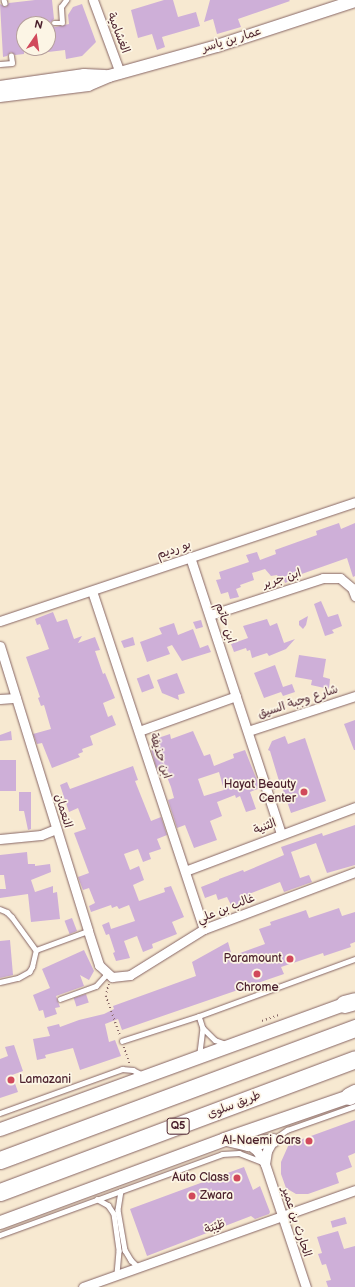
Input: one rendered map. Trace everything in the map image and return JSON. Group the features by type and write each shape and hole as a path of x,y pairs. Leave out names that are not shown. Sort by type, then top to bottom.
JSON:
{"highway":[{"name":"Q5","path":"0,1160 355,1028"},
{"name":"طريق سلوى","path":"0,1192 355,1059"}],"main road":[{"path":"0,1129 351,1002"},
{"path":"0,1222 224,1139 353,1097"},
{"path":"224,1139 248,1144 272,1140"}],"street":[{"name":"الغشامية","path":"95,1 114,74"},
{"name":"عمار بن ياسر","path":"0,96 88,85 114,74 217,46 355,1"},
{"name":"عمار بن ياسر","path":"0,87 84,75 114,74"},
{"name":"بو رديم","path":"0,621 355,502"},
{"name":"ابن حاتم","path":"190,557 281,834"},
{"name":"ابن جرير","path":"210,615 323,578 340,578 352,588 355,596"},
{"name":"ابن حذيفة","path":"92,591 204,929"},
{"name":"النعمان","path":"0,646 99,965 108,974"},
{"path":"139,731 236,696"},
{"name":"شارع وجبة السيق","path":"248,731 355,696"},
{"path":"0,699 16,698"},
{"name":"الثنية","path":"185,871 355,807"},
{"path":"0,839 41,835 56,829"},
{"name":"غالب بن علي","path":"108,974 130,976 204,929 355,872"},
{"path":"265,1164 267,1151 272,1140"},
{"path":"248,1144 256,1151 265,1164"},
{"name":"الحارث بن عمير","path":"265,1164 281,1217 306,1287"},
{"name":"طَيْبَة","path":"83,1287 355,1190"}],"lane":[{"path":"56,23 62,23 61,7 66,0"},
{"path":"0,64 12,62 11,56"},
{"path":"0,909 12,917 36,950 32,967 29,972 18,978 0,982"},
{"path":"36,950 88,931"},
{"path":"122,1040 198,1016 355,959"},
{"path":"60,999 96,986 108,974"},
{"path":"198,1016 203,1028 215,1040 230,1045"},
{"path":"199,1057 203,1028"},
{"path":"0,1114 122,1069 133,1070 146,1077"},
{"path":"272,1140 287,1130 353,1097"},
{"path":"0,1235 222,1154 239,1153 265,1164"},
{"path":"121,1191 118,1210 124,1250 138,1267"},
{"path":"97,1199 108,1205 114,1214 119,1251 117,1274"}],"path":[{"path":"108,974 106,996 130,1064"}],"building":[{"path":"52,0 54,16 16,16 16,55 11,52 7,56 3,57 0,4 6,7 9,3"},
{"path":"164,0 173,0 178,17 196,12 200,26 162,37 165,47 157,50 152,34 138,38 131,10"},
{"path":"210,0 290,1 238,19 241,27 217,34 213,19 204,22"},
{"path":"82,4 96,42 82,56 66,59 65,50 56,51 56,27 69,24 68,15 73,7"},
{"path":"339,523 341,529 355,523 355,576 353,577 347,558 296,576 297,578 285,583 283,576 279,578 277,575 271,576 265,569 252,573 254,580 240,585 241,587 236,589 239,597 230,599 228,592 221,594 216,580 221,579 219,572 249,562 246,555 257,552 260,560 276,554 275,550 317,535 316,531"},
{"path":"321,601 328,617 338,614 342,626 332,630 334,633 325,636 314,604"},
{"path":"53,612 57,622 67,619 74,639 82,636 78,643 95,637 100,650 95,651 103,674 105,673 115,698 103,703 108,717 112,715 116,725 90,736 93,745 82,749 83,752 78,754 80,757 52,768 42,743 37,744 33,734 51,729 44,705 41,706 38,698 40,697 26,657 49,649 40,624 37,625 35,619"},
{"path":"308,616 306,625 303,629 299,625 299,621"},
{"path":"267,619 270,626 277,623 284,643 295,639 286,649 269,656 267,653 252,658 250,650 247,651 246,648 234,652 231,644 248,638 243,626"},
{"path":"201,620 203,627 196,629 193,622"},
{"path":"174,623 178,635 193,629 200,648 208,645 211,652 182,661 172,645 167,647 170,654 147,662 140,642 162,634 159,628"},
{"path":"133,637 135,645 124,648 121,641"},
{"path":"299,655 326,659 323,677 330,679 329,689 311,685 312,680 295,677"},
{"path":"275,665 283,687 292,684 295,692 283,696 281,692 264,698 254,673"},
{"path":"177,673 185,693 178,695 179,700 162,693 157,680"},
{"path":"149,674 154,688 142,693 137,678"},
{"path":"355,720 355,750 354,750 344,724"},
{"path":"11,731 12,740 0,741 0,735"},
{"path":"193,731 204,756 210,754 214,766 234,758 233,754 245,750 260,788 250,792 256,809 246,812 240,796 236,798 235,795 217,802 222,816 210,821 217,840 194,848 185,825 177,828 168,800 174,798 171,787 163,767 157,770 150,746 159,742 158,738 170,734 171,739","holes":["219,772 224,790 204,796 198,779"]},
{"path":"285,736 288,744 305,738 326,801 291,813 282,787 274,790 272,783 279,781 270,751 268,750 272,741"},
{"path":"0,760 16,760 16,791 0,791"},
{"path":"133,766 138,780 135,781 151,821 161,817 167,835 157,839 161,849 149,853 151,859 143,862 138,849 124,854 130,870 139,866 144,880 133,885 139,901 165,892 164,888 171,886 184,917 172,922 177,934 152,944 153,948 143,952 137,936 124,941 130,958 116,961 113,953 115,952 109,934 106,935 102,925 109,922 111,929 135,921 129,905 119,909 117,906 112,908 111,905 91,912 89,906 95,903 89,888 83,890 78,877 89,873 74,833 86,829 78,808 69,812 60,785 67,782 70,789"},
{"path":"19,792 31,792 31,829 28,830 24,811 19,811"},
{"path":"355,825 355,865 327,873 316,843 291,852 300,878 309,875 312,882 284,892 280,882 249,894 252,901 232,907 227,897 218,900 216,894 205,898 201,887 243,870 244,872 284,855 281,847 322,833 323,836"},
{"path":"27,852 28,864 35,864 35,866 50,864 51,872 31,880 35,892 53,886 53,893 57,892 60,919 31,922 28,894 0,898 0,889 6,889 4,875 0,875 0,855"},
{"path":"339,908 342,916 355,912 355,942 350,944 351,947 324,956 323,953 281,967 284,974 122,1030 118,1019 105,1024 109,1042 115,1040 121,1056 80,1070 73,1048 45,1055 46,1058 37,1060 33,1039 50,1036 47,1027 59,1024 60,1027 79,1020 104,1014 114,1009 113,1006 196,976 192,962 228,942 232,956 265,944 259,929 271,925 270,922 306,910 309,918"},
{"path":"72,918 77,931 70,934 65,921"},
{"path":"10,940 13,975 0,978 0,941"},
{"path":"84,950 94,971 89,980 80,975 84,986 56,996 60,1007 55,1008 57,1014 45,1018 43,1010 39,1011 33,995 50,988 42,969"},
{"path":"86,994 89,1003 76,1007 74,998"},
{"path":"14,1045 23,1071 12,1075 18,1092 0,1098 0,1059 8,1056 5,1047"},
{"path":"355,1120 355,1153 348,1156 352,1167 336,1173 339,1183 308,1194 296,1194 286,1188 281,1174 281,1162 289,1144"},
{"path":"244,1167 253,1190 260,1186 270,1212 269,1214 255,1219 251,1216 147,1256 130,1209"},
{"path":"345,1217 347,1224 333,1228 331,1221"},
{"path":"338,1231 344,1249 355,1246 355,1287 328,1287 326,1281 331,1280 326,1264 322,1265 318,1254 322,1253 317,1237"}],"place":[{"name":"Hayat Beauty Center","path":"304,792"},
{"name":"Paramount","path":"290,959"},
{"name":"Chrome","path":"257,974"},
{"name":"Lamazani","path":"11,1080"},
{"name":"Al-Naemi Cars","path":"309,1141"},
{"name":"Auto Class","path":"237,1178"},
{"name":"Zwara","path":"192,1196"}]}
